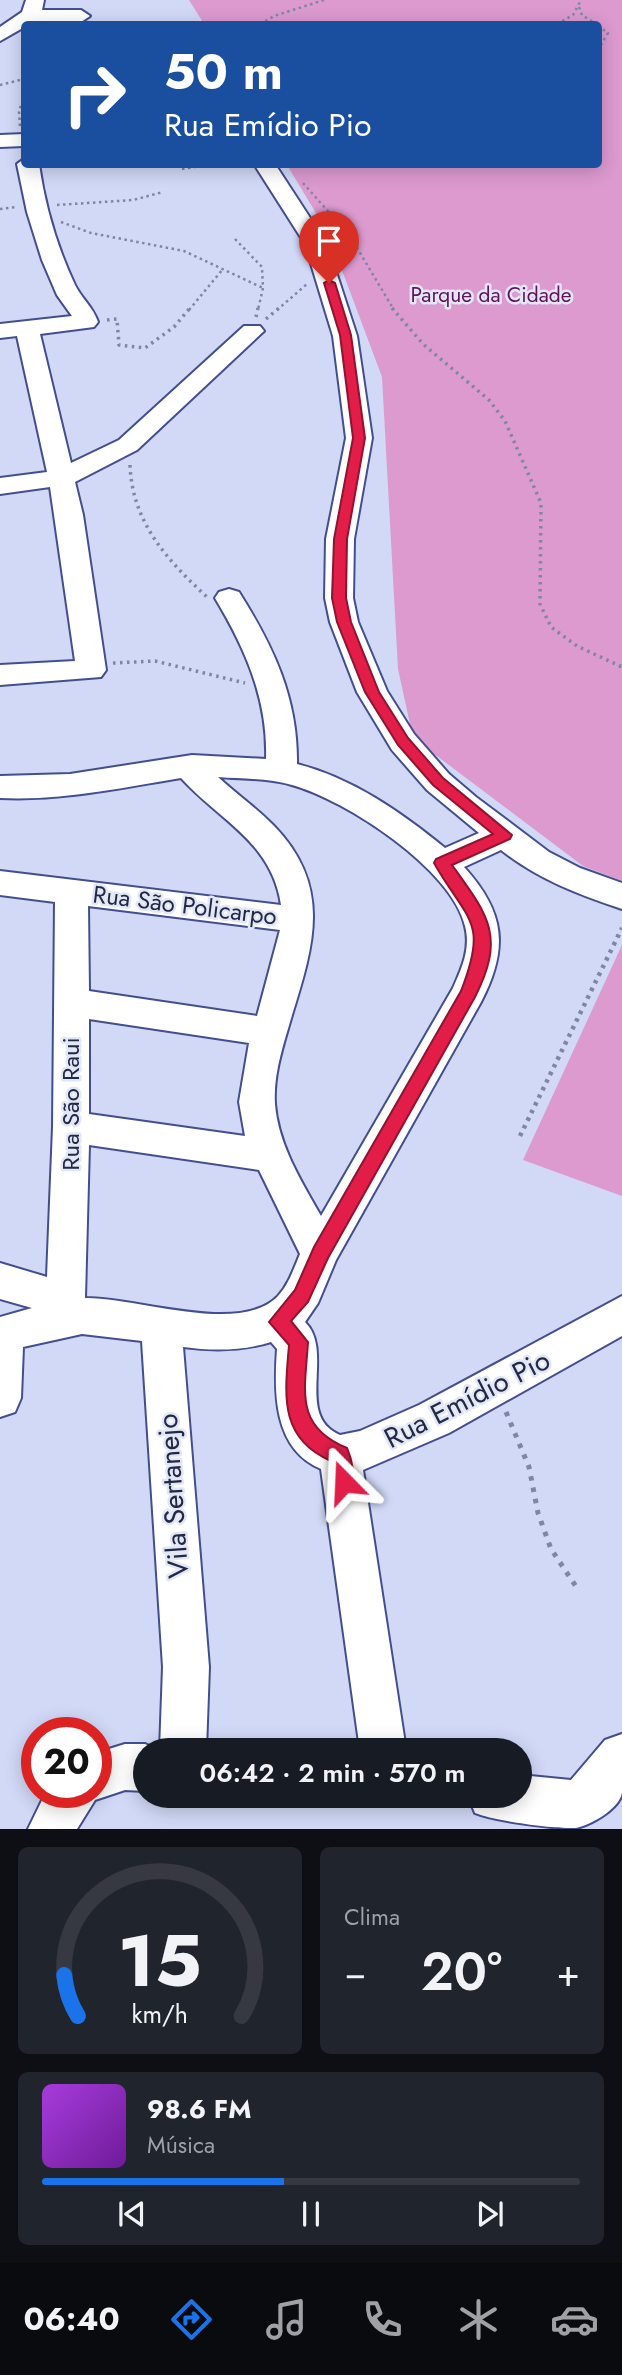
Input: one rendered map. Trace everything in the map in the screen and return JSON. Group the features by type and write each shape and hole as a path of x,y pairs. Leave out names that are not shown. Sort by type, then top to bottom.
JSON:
{"street":[{"path":"0,35 33,8 81,13"},
{"path":"0,141 21,134"},
{"path":"0,331 86,322 82,307 69,296 37,213 29,168"},
{"path":"267,168 304,224 324,269 345,335 359,438 340,539 339,598 344,622 372,692 403,742 438,782 538,861 568,877 622,897"},
{"path":"0,675 91,667 76,550 27,329"},
{"path":"0,486 62,478 116,452 141,434 252,331"},
{"path":"219,598 258,643 282,719 281,771"},
{"path":"188,766 212,791 251,822 282,861 294,882 299,920 270,1032 257,1099 262,1133 320,1253"},
{"path":"0,787 32,788 106,781 188,766 281,771 366,806 405,831 442,863 477,912 484,936 480,964 469,992 320,1253 301,1296 278,1322 232,1332 114,1318 65,1308 0,1281"},
{"path":"442,863 504,835"},
{"name":"Rua São Policarpo","path":"0,883 299,920"},
{"name":"Rua São Raui","path":"65,1308 71,1127 72,891"},
{"path":"70,1002 270,1032"},
{"path":"71,1127 273,1156"},
{"path":"0,1398 2,1334 65,1308"},
{"name":"Rua Emídio Pio","path":"340,1455 358,1454 391,1439 494,1386 622,1314"},
{"path":"278,1322 298,1342 295,1396 307,1434 321,1447 340,1455 381,1738"},
{"name":"Vila Sertanejo","path":"161,1324 186,1667 183,1738"},
{"path":"532,1800 576,1804 594,1792 622,1757"},
{"path":"112,1771 133,1767"},
{"path":"52,1829 63,1808"}],"path":[{"path":"265,21 324,0"},
{"path":"561,21 579,7 581,0"},
{"path":"579,7 582,15 591,21"},
{"path":"602,29 608,33 602,43"},
{"path":"0,85 21,80"},
{"path":"21,105 21,126"},
{"path":"182,169 188,168"},
{"path":"294,174 349,236 393,309 424,344 489,400 505,421 541,503 540,604 551,627 577,646 622,667"},
{"path":"37,213 133,200 163,192"},
{"path":"37,213 73,224 91,233 184,251 263,288"},
{"path":"235,239 262,267 263,288 252,331"},
{"path":"86,322 117,319 119,345 145,348 174,327 223,269"},
{"path":"252,331 324,269"},
{"path":"116,452 131,459 132,500 145,524 182,575 219,598"},
{"path":"91,667 155,662 229,681 274,688"},
{"path":"520,1136 622,928"},
{"path":"494,1386 529,1466 538,1513 551,1549 577,1588"}],"green space":[{"name":"Parque da Cidade","path":"189,0 622,0 622,881 583,866 413,738 398,669 382,377 328,233 289,168 602,168 602,21 202,21"},
{"path":"622,945 622,1196 523,1160"}],"route":[{"path":"329,283 345,335 359,438 340,539 339,598 344,622 372,692 403,742 438,782 504,835 442,863 477,912 484,936 480,964 469,992 320,1253 301,1296 291,1311 278,1322 298,1342 295,1396 299,1416 307,1434 321,1447 340,1455 344,1482"}]}
